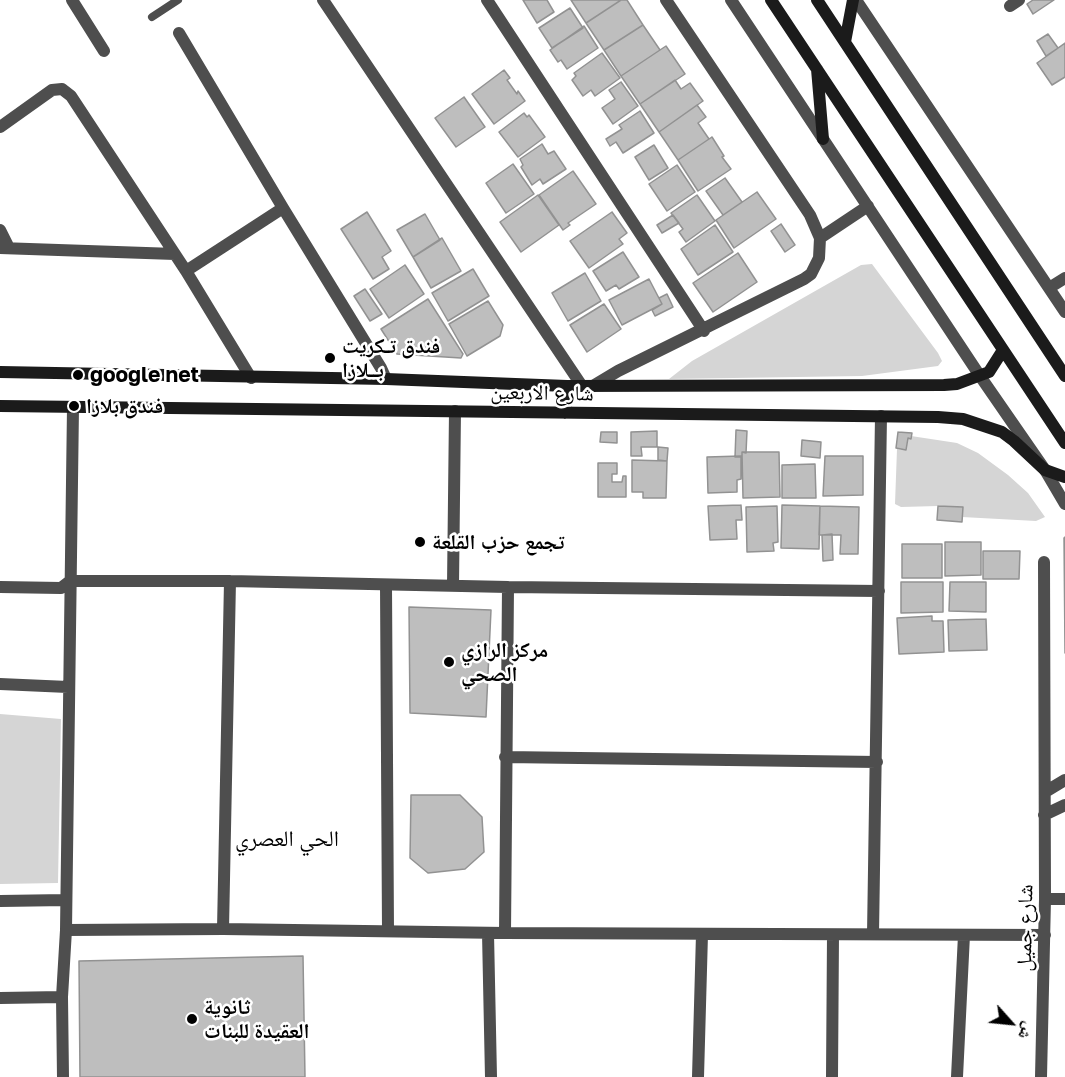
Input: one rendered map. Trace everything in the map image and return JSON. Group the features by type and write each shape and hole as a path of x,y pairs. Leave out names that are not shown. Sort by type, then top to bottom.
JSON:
{"main road":[{"path":"771,0 1065,443"},
{"path":"818,0 1065,376"},
{"path":"845,42 854,0"},
{"path":"817,67 823,139"},
{"name":"شارع الاربعين","path":"0,372 567,386 944,386 957,384 989,372 1004,350"},
{"path":"565,413 567,386"},
{"name":"شارع الاربعين","path":"0,406 881,416 963,419 1002,432 1045,470 1065,477"}],"street":[{"path":"72,0 104,51"},
{"path":"323,0 587,386 704,331 811,274 819,258 820,238 810,215 666,0"},
{"path":"487,0 704,331"},
{"path":"731,0 980,376 1045,470 1065,504"},
{"path":"854,0 1065,312"},
{"path":"179,33 381,368 386,380"},
{"path":"0,128 52,90 62,89 71,96 186,271 251,378"},
{"path":"820,238 868,206"},
{"path":"186,271 283,208"},
{"path":"0,230 5,248 175,254"},
{"path":"1049,288 1065,278"},
{"path":"63,1077 62,998 66,930 72,407"},
{"path":"453,585 455,411"},
{"path":"873,934 881,416"},
{"name":"شارع جميل","path":"1041,1077 1045,935 1044,562"},
{"path":"223,929 230,581"},
{"path":"0,587 61,588 70,582 230,581 879,591"},
{"path":"386,585 388,930"},
{"path":"505,933 508,587"},
{"path":"0,684 68,687"},
{"path":"505,757 877,762"},
{"path":"1045,792 1065,780"},
{"path":"1044,815 1065,805"},
{"path":"1045,899 1065,899"},
{"path":"0,901 66,900"},
{"path":"66,930 223,929 488,933 1045,935"},
{"path":"488,933 491,1077"},
{"path":"698,1077 702,934"},
{"path":"832,1077 833,934"},
{"path":"957,1077 964,935"},
{"path":"0,998 62,998"}],"lane":[{"path":"152,17 177,0"}],"shaded area":[{"path":"872,264 938,353 942,361 938,366 862,376 669,379 692,361 861,265"},
{"path":"911,436 957,443 978,453 1028,493 1045,517 1036,521 962,517 963,507 901,507 895,504 897,449 906,450 908,438 911,439"},
{"path":"0,714 61,719 58,883 0,884"}],"building":[{"path":"523,0 547,0 554,12 537,23"},
{"path":"571,0 621,0 586,23"},
{"path":"621,0 627,0 643,25 604,50 586,23"},
{"path":"1033,0 1054,0 1033,14 1027,4"},
{"path":"570,8 583,28 552,48 539,28"},
{"path":"643,25 660,50 621,76 604,50"},
{"path":"584,26 598,48 567,69 561,60 558,62 550,50"},
{"path":"1048,34 1058,48 1046,56 1037,41"},
{"path":"1065,43 1065,77 1052,85 1037,63"},
{"path":"666,46 685,74 640,104 621,76"},
{"path":"602,53 620,78 595,96 591,90 583,96 572,80 576,76 574,73"},
{"path":"504,70 510,78 507,80 525,101 494,124 472,94"},
{"path":"675,80 681,89 690,83 703,101 659,132 640,104"},
{"path":"621,82 638,106 613,124 602,108 615,99 609,90"},
{"path":"464,97 485,127 456,147 435,118"},
{"path":"697,105 706,117 698,123 709,139 678,160 659,132"},
{"path":"640,111 654,133 623,153 616,142 610,146 606,139 622,129 619,125"},
{"path":"524,113 527,117 529,115 545,137 518,157 499,132"},
{"path":"712,137 731,169 698,191 678,160"},
{"path":"542,144 548,154 554,151 566,169 543,184 540,179 532,185 521,167 523,165 520,159"},
{"path":"654,145 668,168 649,180 635,157"},
{"path":"513,164 534,194 506,213 486,183"},
{"path":"677,165 695,192 667,211 649,184"},
{"path":"573,171 596,204 568,223 570,225 563,230 539,195"},
{"path":"725,178 742,202 723,215 706,191"},
{"path":"757,192 776,219 734,248 716,220"},
{"path":"538,195 559,225 521,252 500,222"},
{"path":"697,195 715,221 686,242 679,232 683,229 671,213"},
{"path":"367,212 391,251 382,257 389,269 373,279 341,229"},
{"path":"612,212 627,233 619,239 623,244 589,268 570,241"},
{"path":"425,214 440,240 413,257 397,230"},
{"path":"673,215 679,223 662,233 657,225"},
{"path":"781,224 795,245 785,252 771,231"},
{"path":"715,225 733,252 698,275 681,249"},
{"path":"442,238 461,271 431,288 413,257"},
{"path":"623,252 639,277 619,289 616,285 606,291 593,271"},
{"path":"738,253 757,282 713,312 693,283"},
{"path":"405,265 424,294 389,318 370,289"},
{"path":"473,269 489,296 448,321 432,293"},
{"path":"585,273 601,301 568,321 552,293"},
{"path":"649,279 662,304 622,325 609,300"},
{"path":"365,289 382,314 370,321 354,296"},
{"path":"667,294 673,307 655,316 652,310 662,304 659,298"},
{"path":"428,299 463,354 461,358 397,354 381,329"},
{"path":"488,301 503,325 500,336 467,356 449,324"},
{"path":"604,304 621,329 587,352 570,325"},
{"path":"736,430 747,431 746,453 742,452 742,457 735,457"},
{"path":"657,431 657,447 641,447 642,456 631,456 631,432"},
{"path":"601,432 617,432 617,443 600,442"},
{"path":"898,432 912,433 911,439 908,438 906,450 896,448"},
{"path":"802,440 821,442 820,458 801,456"},
{"path":"658,447 668,448 667,461 658,460"},
{"path":"742,452 779,452 780,497 743,498"},
{"path":"741,456 741,479 737,480 737,492 708,493 707,457"},
{"path":"825,456 863,456 863,495 823,496"},
{"path":"632,460 667,461 666,498 643,498 643,492 632,492"},
{"path":"598,463 617,463 617,474 612,474 612,482 622,482 623,476 626,476 626,497 598,497"},
{"path":"815,464 816,498 782,498 782,465"},
{"path":"741,505 742,520 736,520 737,539 710,540 708,506"},
{"path":"782,505 820,506 819,549 781,548"},
{"path":"777,506 778,542 773,543 774,551 747,552 746,507"},
{"path":"820,506 859,507 858,554 840,554 841,535 819,535"},
{"path":"938,506 963,507 962,522 937,520"},
{"path":"832,534 833,560 823,561 822,535"},
{"path":"1065,537 1065,653 1064,538"},
{"path":"945,542 981,542 981,575 945,576"},
{"path":"902,544 942,544 942,578 902,578"},
{"path":"983,551 1020,551 1019,579 983,579"},
{"path":"901,582 943,582 943,612 901,613"},
{"path":"950,582 986,582 986,612 949,611"},
{"name":"مركز الرازي الصحي","path":"409,607 491,610 486,717 410,713"},
{"path":"932,616 932,621 943,621 944,652 899,654 897,618"},
{"path":"986,619 987,650 949,651 948,620"},
{"path":"411,795 460,795 482,817 484,852 465,869 428,873 410,858"},
{"name":"ثانوية العقيدة للبنات","path":"303,956 305,1077 80,1077 79,961"}],"place":[{"name":"فندق تـكريت بــلازا","path":"330,358"},
{"name":"google net","path":"78,375"},
{"name":"فندق بلازا","path":"74,406"},
{"name":"تجمع حزب القلعة","path":"420,542"},
{"name":"مركز الرازي الصحي","path":"449,662"},
{"name":"ثانوية العقيدة للبنات","path":"192,1019"}],"district":[{"name":"الحي العصري","path":"287,839"}]}
